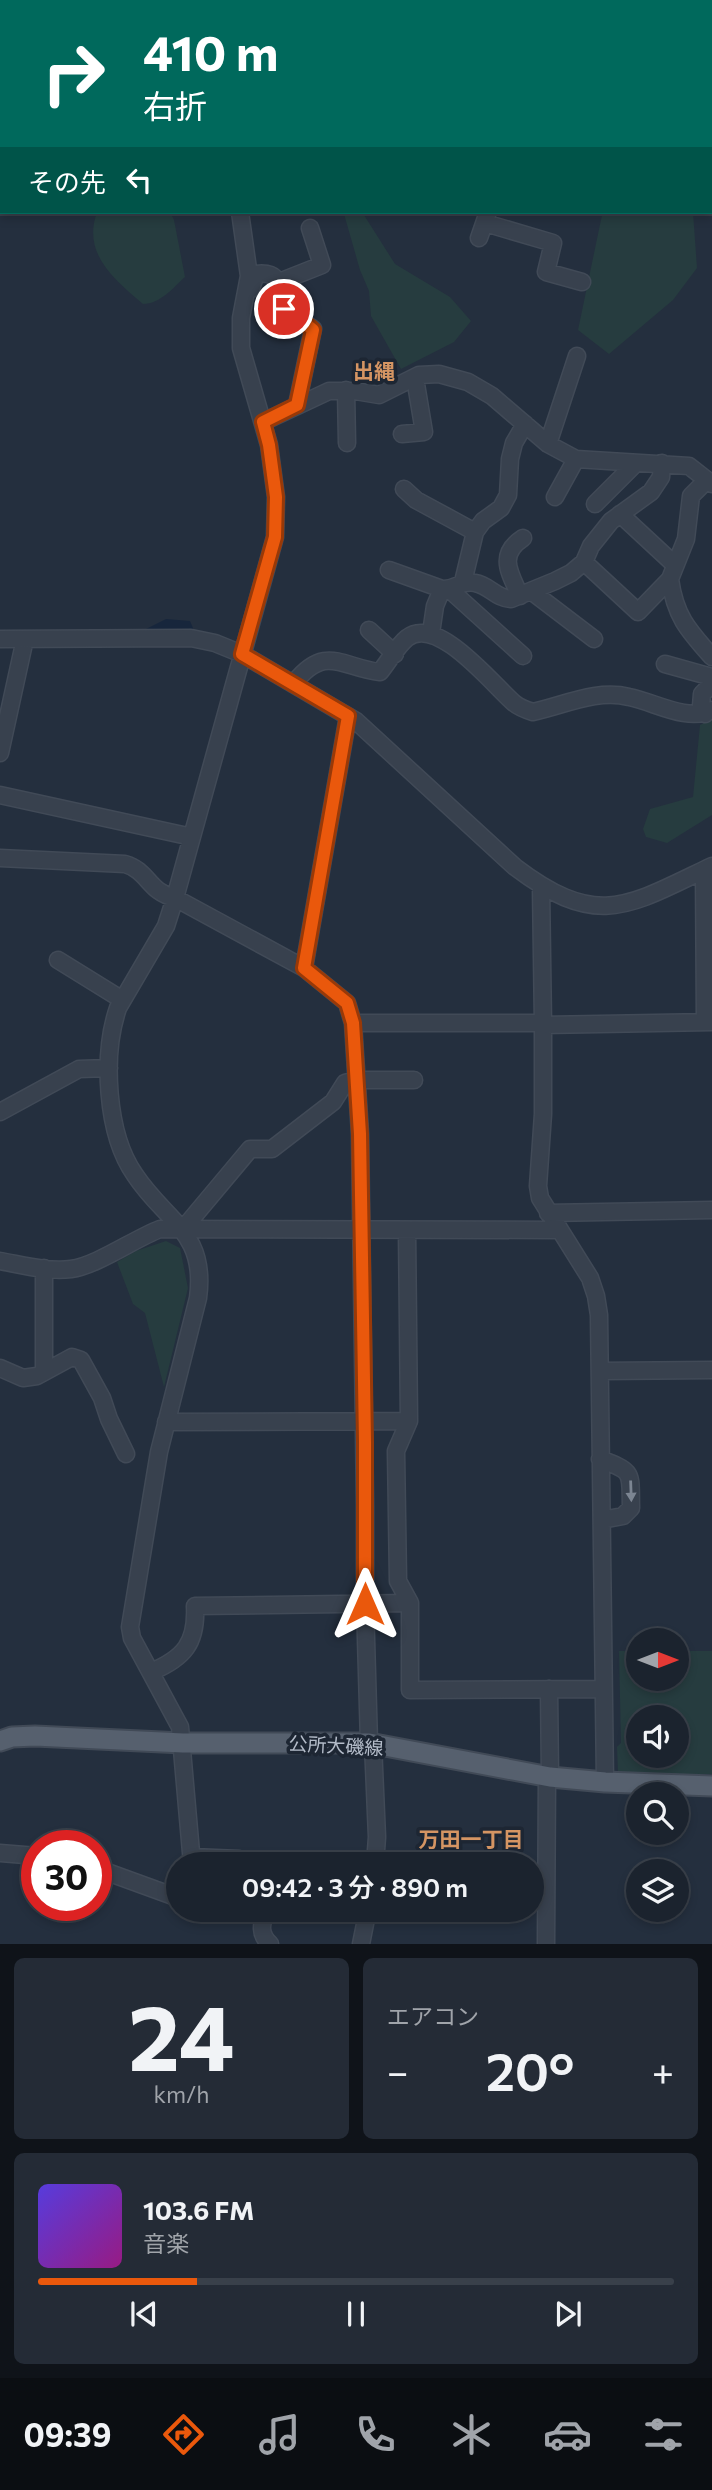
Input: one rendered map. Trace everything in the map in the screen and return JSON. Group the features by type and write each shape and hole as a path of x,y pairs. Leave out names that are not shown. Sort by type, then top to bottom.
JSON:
{"main road":[{"name":"公所大磯線","path":"0,1741 12,1737 35,1737 183,1743 371,1743 549,1776 605,1782 712,1786"}],"street":[{"path":"191,1852 183,1743 176,1717 132,1638 130,1626 166,1422 198,1298 200,1265 183,1229 135,1176 127,1161 111,1107 109,1068 113,1022 121,999 166,926 175,898 275,537 276,497 269,445 241,348 241,318 249,276 240,214"},
{"path":"484,224 553,243 546,272 582,282"},
{"path":"279,282 322,265 310,228"},
{"path":"246,292 252,288 256,274 264,273 274,277 279,282 284,309 313,330 297,405"},
{"path":"548,444 577,356"},
{"path":"263,422 330,391 346,390 379,395 419,375 439,374 468,382 492,396 548,444 576,460 690,466 709,482 691,496 686,539 672,572 638,612 584,562"},
{"path":"402,434 424,432 415,379"},
{"path":"346,390 347,443"},
{"path":"431,633 435,606 452,587 475,532 483,521 500,508 508,495 510,459 514,443 525,424"},
{"path":"555,497 576,460"},
{"path":"595,504 636,463"},
{"path":"389,570 452,587 483,584 503,599 526,593 571,573 584,562 591,546 620,514 651,492 661,477 662,463"},
{"path":"404,489 416,500 475,532"},
{"path":"620,514 672,572 673,601 681,620 712,657"},
{"path":"523,538 513,545 507,559 510,573 526,593 594,639"},
{"path":"452,587 523,656"},
{"path":"369,630 395,654"},
{"path":"294,683 301,674 321,661 345,661 363,670 380,672 406,638 420,631 431,633 488,676 523,709 533,712 601,694 627,696 694,715 708,712"},
{"path":"0,639 191,638 215,643 242,654 348,716 515,867 541,887 572,901 600,906 622,906 646,898 708,868 709,1022 353,1023"},
{"path":"0,753 3,720 25,639"},
{"path":"665,664 712,677"},
{"path":"708,712 701,706 702,694 712,684"},
{"path":"304,968 348,716"},
{"path":"0,795 192,837"},
{"path":"0,858 132,866 163,895 175,898 304,968 347,1003 353,1023 360,1134 365,1604 376,1852"},
{"path":"541,887 543,1114 538,1186 540,1198 590,1278 596,1296 600,1371 605,1782"},
{"path":"58,960 121,999"},
{"path":"0,1112 79,1069 109,1068"},
{"path":"183,1229 250,1149 272,1149 333,1102 345,1083 356,1080 414,1080"},
{"path":"548,1213 712,1210"},
{"path":"0,1261 44,1268 73,1269 160,1229 560,1230"},
{"path":"407,1230 409,1421 396,1451 398,1581 410,1603 410,1690 603,1689"},
{"path":"44,1268 44,1372"},
{"path":"0,1368 23,1378 44,1372 72,1357 81,1360 98,1389 126,1454"},
{"path":"600,1371 712,1370"},
{"path":"166,1422 409,1421"},
{"path":"600,1460 625,1468 630,1475 631,1508 623,1516 602,1520"},
{"path":"151,1672 181,1656 190,1643 196,1620 195,1606 410,1603"},
{"path":"546,1944 549,1689"},
{"path":"0,1853 21,1855"},
{"path":"112,1874 166,1893"},
{"path":"262,1922 264,1938 270,1944"},
{"path":"361,1944 365,1922"}],"green space":[{"path":"96,214 171,214 185,277 161,298 143,304 121,285 104,264 97,253 93,227"},
{"path":"344,214 364,215 395,264 450,297 471,321 454,342 401,369 371,316 369,291"},
{"path":"693,214 697,268 673,300 609,354 578,330 602,215"},
{"path":"712,719 712,815 667,843 646,837 643,829 650,809 693,797 700,725"},
{"path":"166,1241 180,1248 188,1288 164,1387 145,1313 133,1304 117,1262 136,1251"},
{"path":"619,1651 626,1651 626,1691 689,1691 690,1651 712,1651 712,1774 621,1774 618,1772 617,1747 621,1743"}],"water":[{"path":"166,619 190,621 195,633 140,632"}],"district":[{"name":"出縄","path":"374,370"},
{"name":"万田一丁目","path":"471,1838"}],"route":[{"path":"284,309 313,330 297,405 263,422 276,497 275,537 242,654 348,716 304,968 347,1003 353,1023 360,1134 365,1604"}]}
